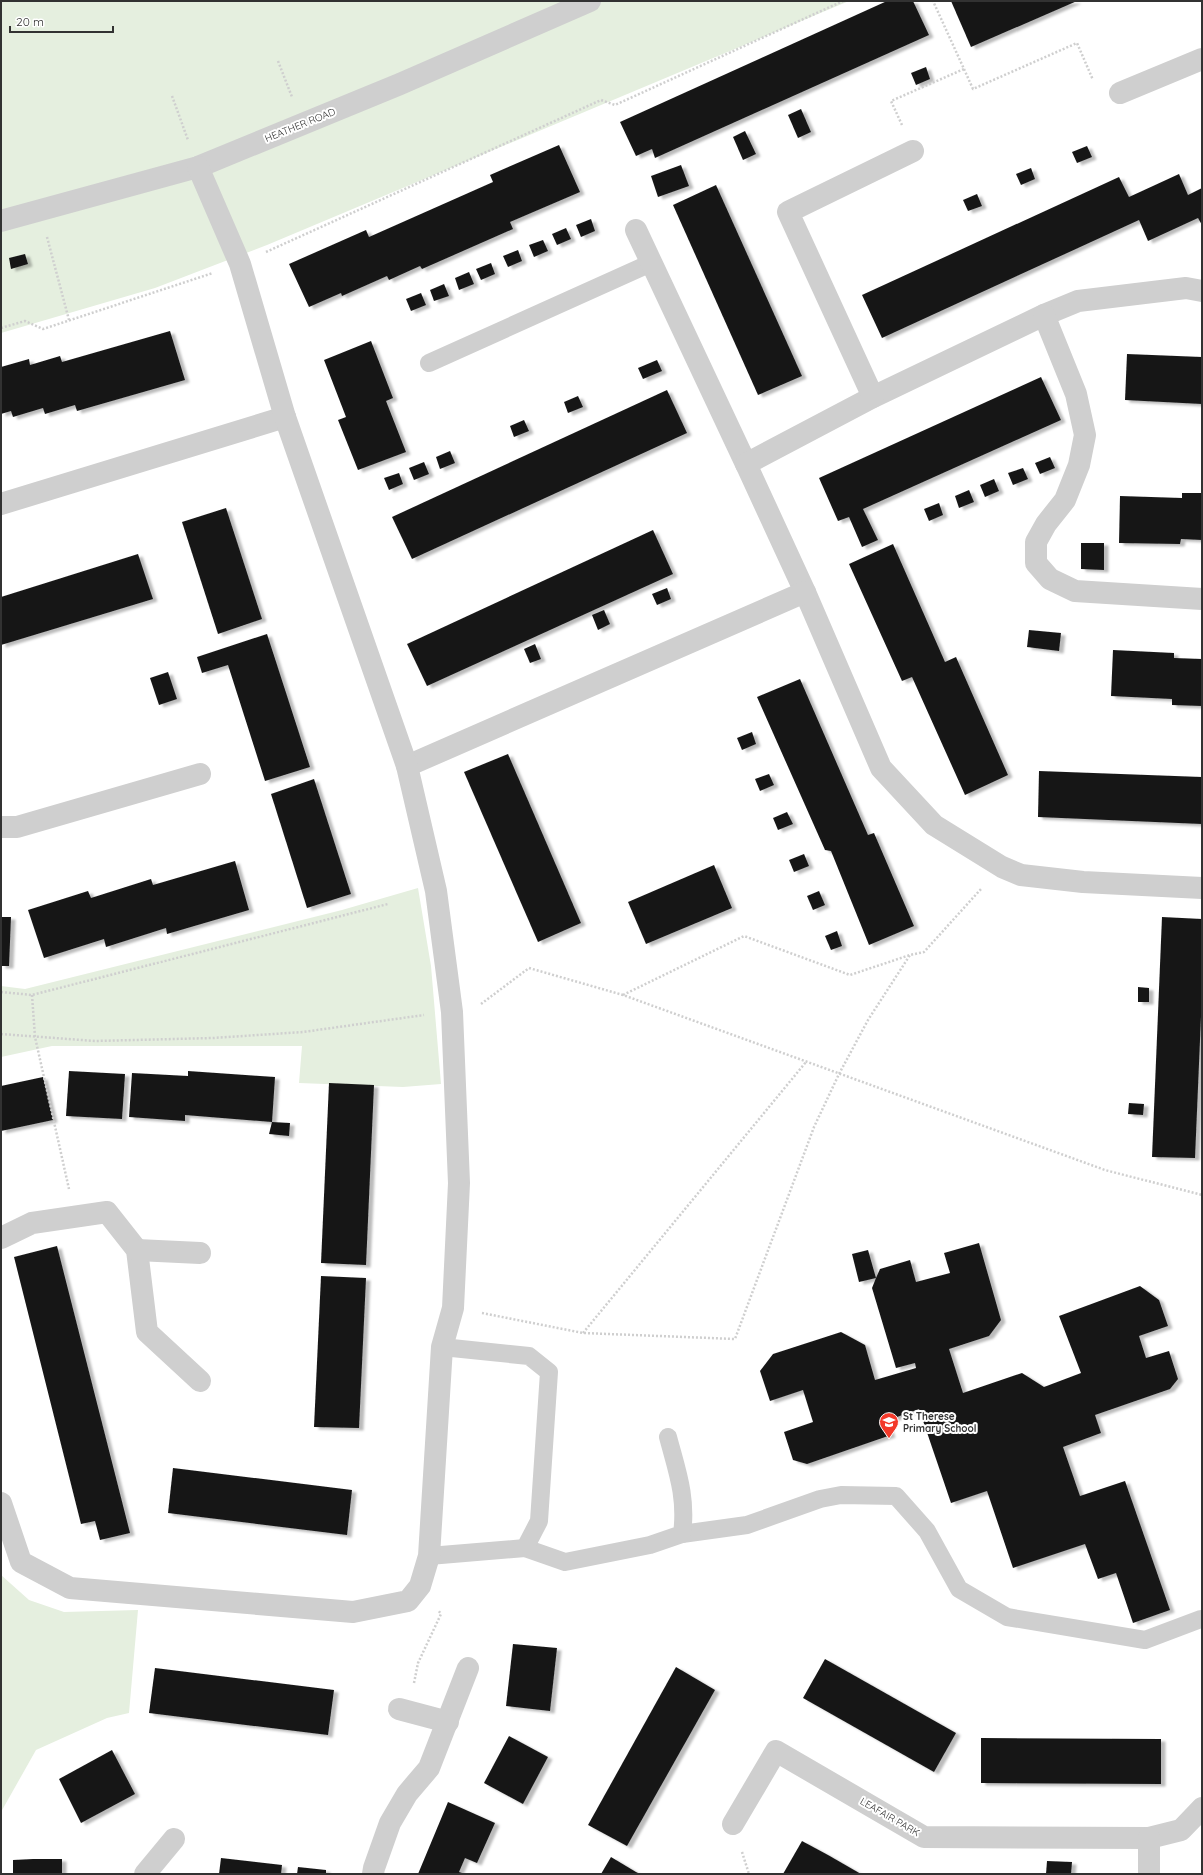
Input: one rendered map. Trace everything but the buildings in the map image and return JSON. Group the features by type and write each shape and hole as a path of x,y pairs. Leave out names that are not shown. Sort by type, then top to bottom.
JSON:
{"street":[{"name":"HEATHER ROAD","path":"1,221 40,212 198,167 400,84 590,1"},
{"path":"1120,93 1202,59"},
{"path":"873,397 788,212 913,151"},
{"path":"1,1504 21,1562 70,1588 352,1612 408,1601 420,1586 429,1556 442,1347 453,1308 459,1183 452,1012 436,891 407,766 285,417 240,264 198,167"},
{"path":"636,230 805,592 881,768 934,825 1002,867 1021,874 1083,882 1202,888"},
{"path":"746,464 873,397 1044,315 1078,301 1186,288 1202,291"},
{"path":"1044,315 1076,394 1085,435 1079,465 1065,500 1046,524 1036,542 1036,562 1050,580 1075,591 1202,599"},
{"path":"1,504 285,417"},
{"path":"407,766 805,592"},
{"path":"1,827 17,826 200,774"},
{"path":"1,1238 32,1223 107,1212 137,1250 147,1332 200,1381"},
{"path":"137,1250 200,1253"},
{"path":"373,1874 390,1823 407,1794 430,1768 468,1668"},
{"path":"399,1709 448,1722"},
{"name":"LEAFAIR PARK","path":"733,1824 776,1751 924,1837 1149,1838 1181,1830 1202,1808"},
{"path":"1149,1838 1149,1874"},
{"path":"145,1874 174,1839"}],"lane":[{"path":"429,363 651,263"},
{"path":"442,1347 528,1356 549,1372 539,1521 525,1548"},
{"path":"668,1437 683,1492 684,1519 682,1534"},
{"path":"429,1556 525,1548 565,1562 650,1545 682,1534 747,1525 820,1499 841,1495 896,1496 927,1531 959,1589 1007,1617 1145,1640 1201,1619"}],"path":[{"path":"292,241 601,100 615,105 843,1"},
{"path":"933,1 973,89 1077,43 1103,101 1120,93"},
{"path":"278,61 303,124"},
{"path":"913,151 891,101 964,69"},
{"path":"172,96 198,167"},
{"path":"40,212 70,320"},
{"path":"1,328 25,321 43,329 240,264"},
{"path":"623,995 744,936 850,975 910,955 924,952 1002,867"},
{"path":"1,992 32,995 388,904"},
{"path":"453,1308 583,1333 735,1339 814,1127 838,1074 868,1020 910,955"},
{"path":"1,1034 96,1041 213,1038 303,1032 475,1008 528,968 623,995 1105,1170 1202,1195"},
{"path":"32,995 35,1037 76,1217"},
{"path":"583,1333 806,1062"},
{"path":"414,1685 418,1663 441,1614 420,1586"}],"green space":[{"path":"1,1 849,1 267,245 155,288 1,333"},
{"path":"418,888 431,966 441,1084 403,1087 299,1083 302,1046 52,1046 1,1057 1,986 25,989 342,910"},
{"path":"1,1575 29,1600 64,1612 138,1610 129,1713 107,1718 36,1750 1,1812"}],"place":[{"name":"St Therese Primary School","path":"889,1439"}]}
